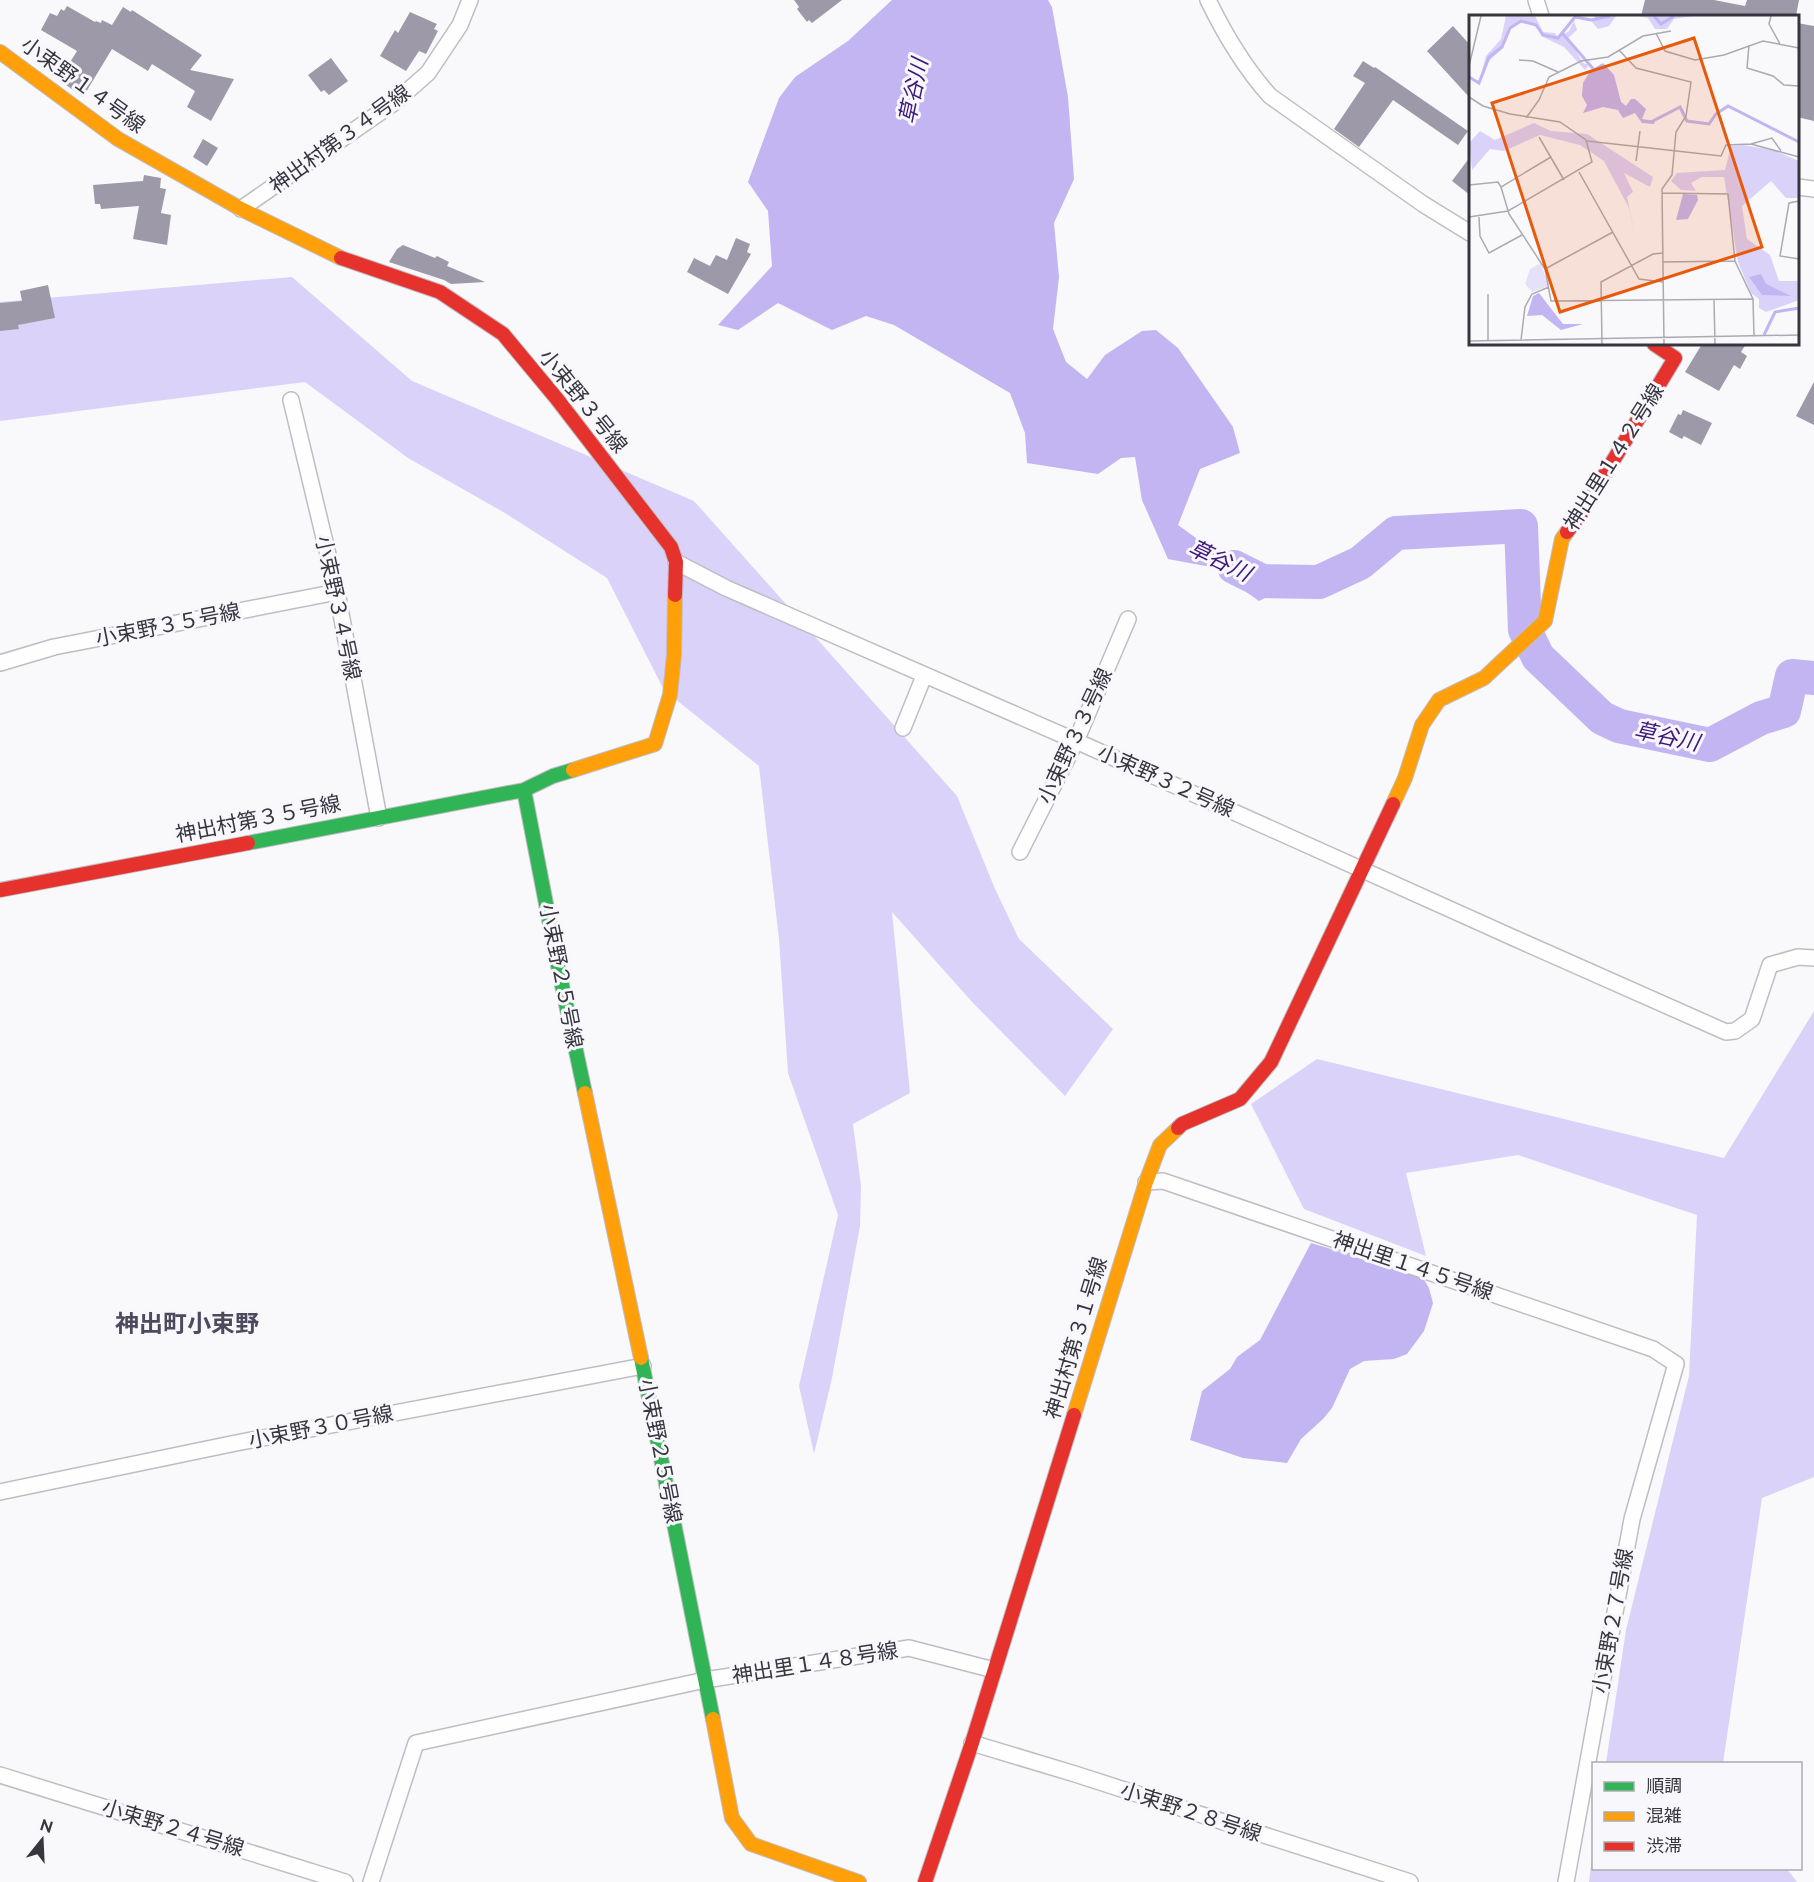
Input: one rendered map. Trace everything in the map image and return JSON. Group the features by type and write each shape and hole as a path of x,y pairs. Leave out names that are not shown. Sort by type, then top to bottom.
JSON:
{"street":[{"name":"神出村第３４号線","path":"240,209 395,102 428,72 460,25 470,0"},
{"path":"1208,0 1223,31 1244,65 1269,96 1423,204 1469,232"},
{"path":"1536,0 1541,15"},
{"name":"小束野１４号線","path":"0,52 118,139 141,153"},
{"name":"小束野３号線","path":"141,153 240,209 350,262 440,292 503,334 557,399 671,547 676,562 674,655 670,695 656,744 553,776 524,790"},
{"path":"1799,187 1814,189"},
{"name":"神出里１４２号線","path":"1361,868 1405,778 1422,725 1440,700 1484,678 1545,621 1562,539 1584,509 1675,358 1656,345"},
{"name":"小束野３４号線","path":"291,400 337,592 379,818"},
{"name":"小束野３２号線","path":"676,562 726,588 1076,741 1726,1032 1735,1031 1752,1018 1770,965 1798,957 1814,958"},
{"name":"小束野３５号線","path":"0,663 54,647 337,592"},
{"name":"小束野３３号線","path":"1020,852 1076,741 1128,619"},
{"path":"903,728 924,676"},
{"name":"神出村第３５号線","path":"0,890 524,790"},
{"name":"小束野２５号線","path":"524,790 560,976 643,1366 732,1818 751,1844 859,1882"},
{"name":"神出村第３１号線","path":"925,1882 972,1743 1146,1182 1161,1145 1182,1124 1240,1099 1271,1062 1361,868"},
{"name":"神出里１４５号線","path":"1146,1182 1163,1181 1631,1341 1653,1349 1676,1364"},
{"name":"小束野２７号線","path":"1566,1882 1632,1519 1676,1364"},
{"name":"小束野３０号線","path":"0,1492 236,1443 643,1366"},
{"name":"神出里１４８号線","path":"705,1680 909,1648 994,1670"},
{"path":"371,1882 416,1743 705,1680"},
{"name":"小束野２８号線","path":"972,1743 1410,1882"},
{"name":"小束野２４号線","path":"0,1775 345,1882"}],"shaded area":[{"path":"292,277 412,381 694,501 957,796 995,889 1019,939 1113,1029 1065,1096 973,1003 892,912 910,1093 853,1124 861,1186 860,1226 832,1378 814,1454 799,1386 838,1215 788,1073 779,939 759,766 664,690 607,578 505,513 408,458 305,382 0,421 0,302"},
{"path":"1814,1011 1814,1477 1762,1498 1723,1762 1606,1762 1626,1630 1689,1376 1697,1215 1518,1155 1406,1173 1426,1256 1304,1209 1251,1104 1317,1059 1724,1158"},
{"path":"1592,1857 1592,1870 1788,1870 1797,1882 1589,1882"}],"water":[{"path":"892,0 1048,0 1052,7 1068,97 1074,179 1054,223 1059,277 1053,329 1066,362 1087,379 1105,355 1142,331 1156,330 1178,348 1233,427 1240,453 1200,469 1178,525 1200,541 1276,577 1283,589 1259,601 1211,567 1168,559 1142,500 1135,457 1121,458 1098,474 1027,463 1025,433 1010,393 894,325 866,316 832,330 778,303 738,330 718,325 772,266 768,211 748,182 779,98 795,77 848,41"},
{"path":"1311,1243 1422,1276 1429,1288 1433,1303 1424,1331 1407,1354 1394,1359 1364,1361 1350,1369 1332,1408 1301,1439 1287,1463 1243,1458 1190,1440 1202,1391 1230,1369 1237,1357 1260,1340"}],"building":[{"path":"794,0 842,0 812,23 809,20 807,22 797,9 799,7"},
{"path":"1645,0 1714,0 1745,6 1747,0 1799,0 1796,15 1641,15"},
{"path":"67,6 95,22 101,23 102,20 112,25 123,7 131,12 132,10 202,55 190,70 234,79 211,121 187,107 195,91 152,64 148,71 112,49 83,97 59,80 77,51 41,30 50,13 57,16 61,9 64,11"},
{"path":"410,12 437,24 434,29 438,31 426,54 419,51 406,71 380,56 395,30 398,33"},
{"path":"1799,23 1814,26 1814,121 1799,117"},
{"path":"1453,26 1469,44 1469,97 1427,51"},
{"path":"331,58 348,81 329,95 324,90 321,92 308,75"},
{"path":"1363,61 1468,131 1458,145 1393,100 1359,147 1334,129 1365,83 1353,76"},
{"path":"203,139 218,148 207,166 193,157"},
{"path":"1469,158 1469,194 1452,181"},
{"path":"144,175 161,178 160,188 166,189 161,213 171,215 167,245 133,239 139,206 101,209 100,204 95,204 93,185 143,181"},
{"path":"736,238 750,244 747,252 751,254 728,294 687,272 694,258 710,266 716,255 727,260"},
{"path":"403,245 435,258 437,256 449,262 447,266 485,282 451,284 389,262 397,249"},
{"path":"48,285 55,318 18,325 19,329 0,331 0,303 22,301 20,291"},
{"path":"1701,345 1745,345 1741,352 1747,356 1740,369 1734,365 1719,391 1685,372"},
{"path":"1814,382 1814,425 1796,416"},
{"path":"1683,410 1712,423 1701,445 1684,436 1682,439 1669,432 1678,414 1681,415"}],"waterway":[{"name":"草谷川","path":"1234,567 1262,581 1319,582 1360,563 1396,533 1521,526 1525,630 1538,657 1602,718 1619,726 1710,745 1761,718 1784,711 1792,676 1814,678"}],"traffic: fast":[{"path":"248,843 524,790 553,776 573,770"},
{"path":"524,790 585,1093"},
{"path":"641,1358 713,1719"}],"traffic: slow":[{"path":"0,52 118,139 241,209 341,258"},
{"path":"1393,804 1405,778 1422,725 1439,700 1484,678 1545,621 1562,539 1567,532"},
{"path":"573,770 655,744 670,695 674,655 675,595"},
{"path":"585,1093 641,1358"},
{"path":"1074,1415 1146,1182 1160,1145 1178,1128"},
{"path":"713,1719 732,1818 751,1844 859,1882"}],"traffic: jam":[{"path":"341,258 440,292 503,334 557,399 671,547 676,562 675,595"},
{"path":"1567,532 1584,509 1675,358 1656,345"},
{"path":"1178,1128 1182,1124 1240,1099 1271,1062 1393,804"},
{"path":"0,890 248,843"},
{"path":"925,1882 972,1743 1074,1415"}],"district":[{"name":"神出町小束野","path":"187,1324"}]}
